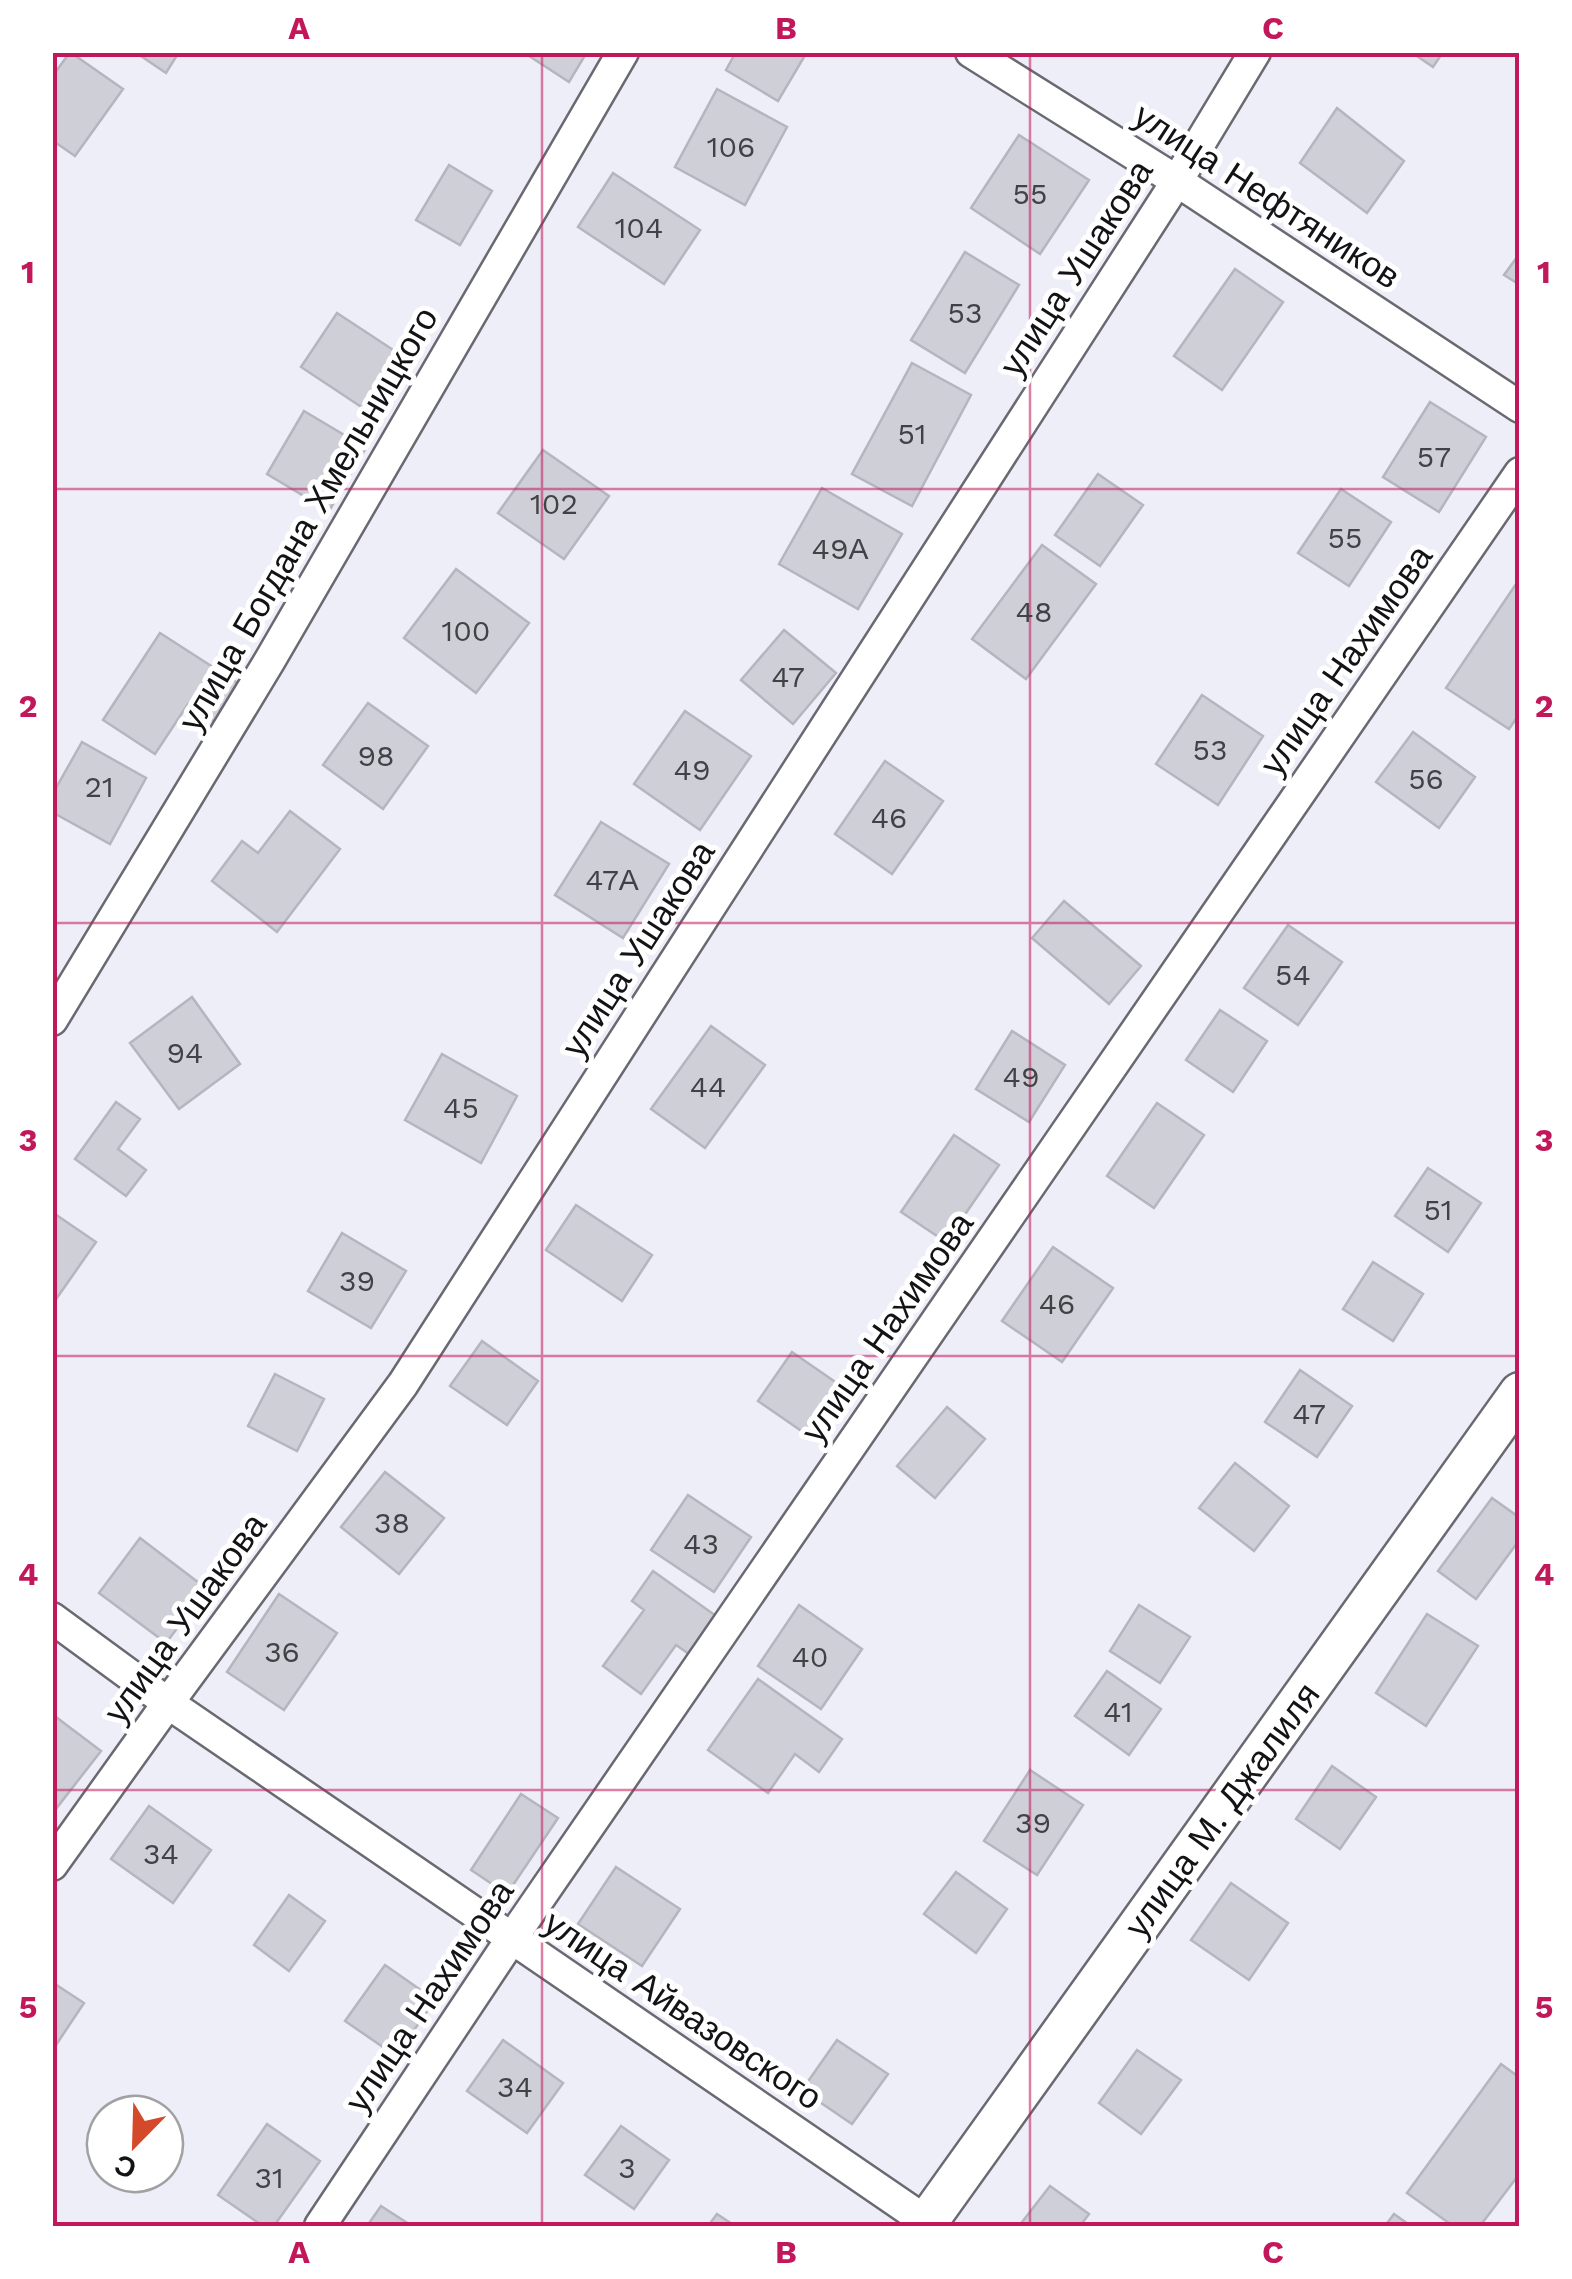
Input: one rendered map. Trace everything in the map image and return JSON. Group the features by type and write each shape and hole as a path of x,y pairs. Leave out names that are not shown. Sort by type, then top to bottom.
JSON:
{"street":[{"name":"улица Богдана Хмельницкого","path":"52,1020 270,660 623,52"},
{"name":"улица Нефтяников","path":"971,52 1177,180 1520,407"},
{"name":"улица Ушакова","path":"52,1865 403,1384 1177,180 1255,52"},
{"name":"улица Нахимова","path":"320,2226 512,1938 1520,473"},
{"name":"улица М. Джалиля","path":"925,2224 1520,1393"},
{"name":"улица Айвазовского","path":"52,1618 168,1703 925,2224"}],"building":[{"path":"70,52 123,89 75,156 52,140 52,77"},
{"path":"135,52 179,52 166,73"},
{"path":"523,52 587,52 569,82"},
{"path":"736,52 807,52 778,101 726,70"},
{"path":"1411,52 1443,52 1433,67"},
{"path":"717,89 787,127 745,205 675,167"},
{"path":"1337,108 1404,161 1367,213 1300,163"},
{"path":"1019,135 1089,180 1040,254 971,208"},
{"path":"449,165 492,191 460,245 416,220"},
{"path":"613,173 700,230 664,284 578,227"},
{"path":"965,252 1019,285 965,373 911,340"},
{"path":"1520,253 1520,285 1504,275"},
{"path":"1235,269 1283,302 1222,390 1174,356"},
{"path":"337,313 407,359 372,414 301,367"},
{"path":"912,363 971,395 912,506 852,474"},
{"path":"1430,402 1486,437 1439,512 1383,477"},
{"path":"304,411 366,448 329,511 267,474"},
{"path":"543,450 609,496 564,559 498,513"},
{"path":"1098,474 1143,505 1100,566 1055,535"},
{"path":"822,488 902,534 858,609 779,564"},
{"path":"1341,489 1391,522 1349,586 1298,553"},
{"path":"1042,545 1096,584 1026,679 972,639"},
{"path":"456,569 529,623 476,693 404,638"},
{"path":"1520,578 1520,713 1509,729 1446,688"},
{"path":"784,630 836,673 793,724 741,680"},
{"path":"160,633 244,687 219,725 188,704 155,754 103,720"},
{"path":"1202,695 1263,736 1218,805 1156,764"},
{"path":"368,703 428,746 383,809 323,765"},
{"path":"685,711 751,756 700,830 634,784"},
{"path":"1413,732 1475,777 1439,828 1376,782"},
{"path":"82,742 146,778 110,844 52,812 52,795"},
{"path":"885,761 943,801 892,874 835,834"},
{"path":"290,811 340,849 277,932 212,881 242,841 258,853"},
{"path":"601,822 669,864 623,938 555,895"},
{"path":"1064,901 1141,966 1109,1004 1032,938"},
{"path":"1288,925 1342,962 1298,1025 1244,988"},
{"path":"192,997 240,1064 179,1109 130,1043"},
{"path":"1220,1010 1267,1041 1233,1092 1186,1060"},
{"path":"711,1026 765,1065 705,1148 651,1109"},
{"path":"1012,1031 1065,1065 1029,1122 976,1089"},
{"path":"442,1054 517,1096 481,1163 405,1120"},
{"path":"116,1102 140,1119 118,1149 146,1170 126,1196 75,1159"},
{"path":"1157,1103 1204,1135 1154,1208 1107,1176"},
{"path":"954,1135 999,1165 946,1242 901,1212"},
{"path":"1428,1168 1481,1203 1448,1252 1395,1216"},
{"path":"576,1205 652,1255 622,1301 546,1250"},
{"path":"52,1212 96,1242 52,1305"},
{"path":"342,1233 406,1271 371,1328 308,1291"},
{"path":"1053,1247 1113,1288 1062,1362 1002,1321"},
{"path":"1373,1262 1423,1294 1393,1341 1343,1309"},
{"path":"482,1341 538,1381 507,1425 450,1386"},
{"path":"792,1352 847,1390 813,1439 758,1401"},
{"path":"1300,1370 1352,1406 1317,1457 1265,1422"},
{"path":"275,1374 324,1399 297,1451 248,1426"},
{"path":"947,1407 985,1439 935,1498 897,1466"},
{"path":"1235,1463 1289,1506 1254,1551 1199,1508"},
{"path":"385,1472 444,1518 399,1574 341,1527"},
{"path":"688,1495 751,1537 714,1592 651,1550"},
{"path":"1492,1498 1520,1518 1520,1539 1476,1599 1438,1571"},
{"path":"140,1538 207,1589 166,1643 99,1593"},
{"path":"653,1571 716,1616 689,1654 676,1645 641,1694 603,1666 644,1610 632,1601"},
{"path":"279,1594 337,1633 284,1710 227,1672"},
{"path":"799,1605 862,1649 821,1709 758,1666"},
{"path":"1139,1605 1190,1637 1160,1683 1110,1651"},
{"path":"1427,1614 1478,1646 1426,1726 1376,1693"},
{"path":"1107,1671 1161,1709 1129,1755 1075,1716"},
{"path":"758,1679 842,1739 819,1772 795,1754 768,1793 708,1750"},
{"path":"52,1714 101,1751 52,1814"},
{"path":"1332,1766 1376,1797 1340,1849 1296,1819"},
{"path":"1030,1770 1083,1805 1037,1875 984,1841"},
{"path":"521,1794 558,1818 507,1894 471,1870"},
{"path":"149,1806 211,1850 173,1903 111,1859"},
{"path":"616,1867 680,1909 642,1966 578,1924"},
{"path":"956,1872 1007,1909 976,1953 924,1914"},
{"path":"1231,1883 1288,1923 1249,1980 1191,1940"},
{"path":"289,1895 325,1921 289,1971 254,1945"},
{"path":"385,1965 435,2000 396,2056 345,2021"},
{"path":"52,1982 84,2003 52,2051"},
{"path":"503,2040 563,2083 527,2133 467,2091"},
{"path":"837,2040 888,2074 852,2124 802,2090"},
{"path":"1137,2050 1181,2080 1141,2134 1099,2103"},
{"path":"1501,2064 1520,2078 1520,2173 1480,2226 1453,2226 1407,2193"},
{"path":"267,2124 320,2161 274,2226 263,2226 218,2195"},
{"path":"621,2126 669,2160 634,2209 585,2175"},
{"path":"1050,2186 1089,2214 1080,2226 1019,2226"},
{"path":"381,2206 412,2226 367,2226"},
{"path":"717,2214 735,2226 708,2226"},
{"path":"1394,2214 1411,2226 1385,2226"}]}
